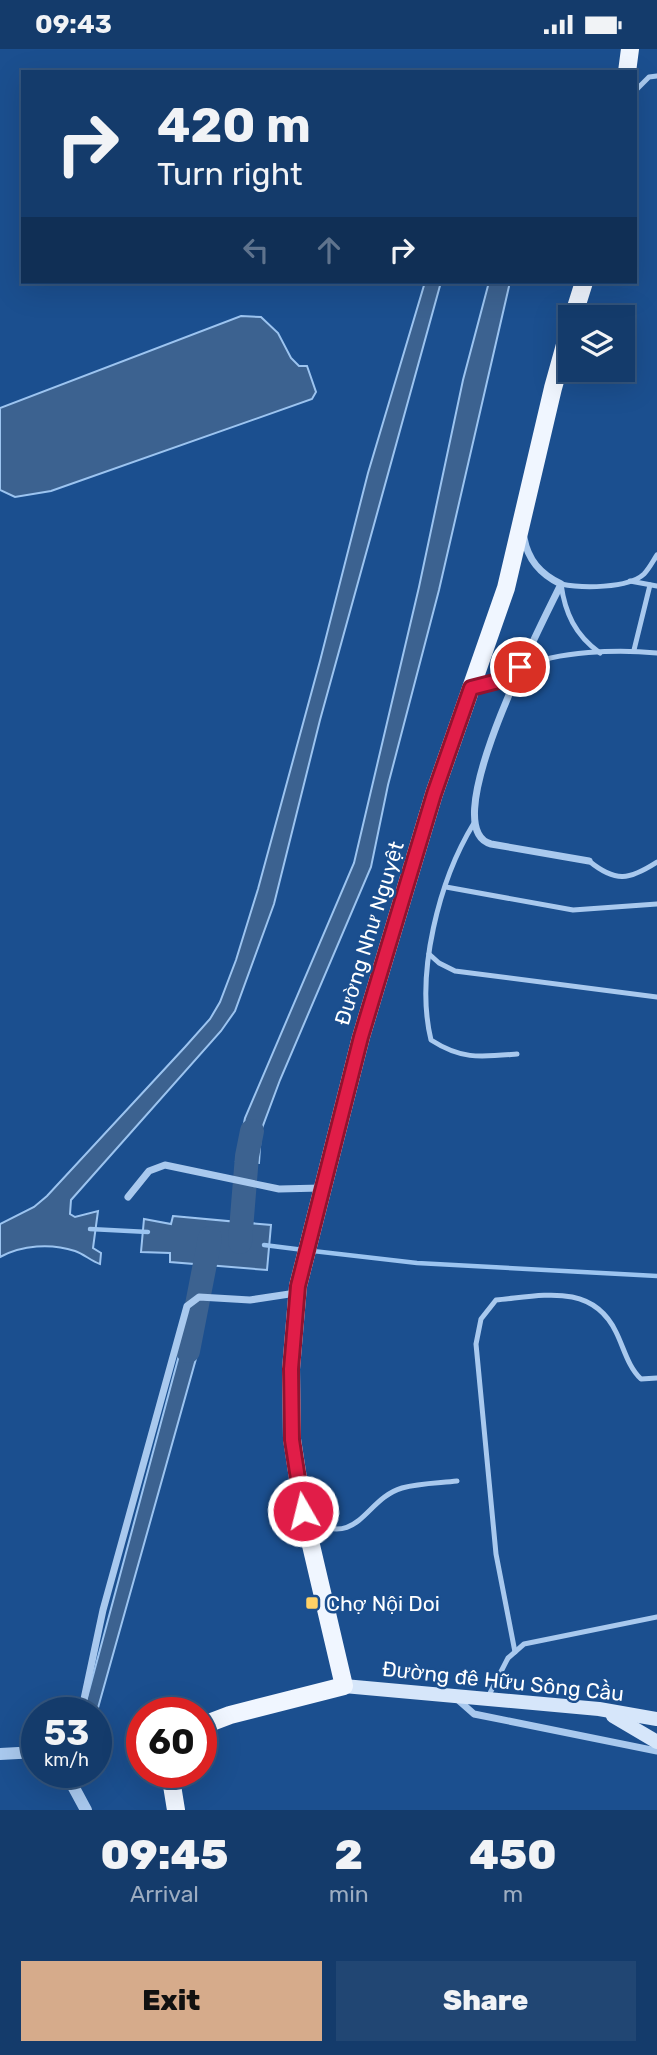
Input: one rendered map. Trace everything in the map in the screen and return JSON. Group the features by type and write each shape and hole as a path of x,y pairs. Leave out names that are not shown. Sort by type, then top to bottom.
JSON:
{"main road":[{"path":"627,70 629,49"},
{"path":"577,305 583,284"},
{"name":"Đường Như Nguyệt","path":"344,1686 304,1516 292,1440 291,1369 297,1293 361,1037 434,794 503,598 558,370"},
{"path":"217,1720 344,1686"},
{"name":"Đường đê Hữu Sông Cầu","path":"344,1686 599,1709 657,1719"},
{"path":"599,1709 657,1742"},
{"path":"172,1788 176,1810"}],"street":[{"path":"522,527 527,556 551,579 561,584 514,677 489,745 476,796 475,833 482,842 589,861"},
{"path":"471,688 514,677"},
{"path":"128,1197 149,1171 166,1165 279,1189 323,1188"},
{"path":"84,1697 103,1610 187,1307 199,1297 250,1300 297,1293"},
{"path":"453,1696 474,1714 657,1751"},
{"path":"0,1754 21,1753"},
{"path":"74,1788 86,1810"}],"lane":[{"path":"637,90 655,76 657,68"},
{"path":"630,581 643,574 657,555"},
{"path":"600,653 587,644 568,616 561,584 592,586 630,581 657,586"},
{"path":"634,650 650,585"},
{"path":"520,667 553,658 600,653 634,650 657,653"},
{"path":"474,823 459,847 429,954 424,999 431,1039 450,1052 468,1056 517,1054"},
{"path":"589,861 610,875 625,878 640,873 657,862"},
{"path":"446,887 573,910 657,904"},
{"path":"429,954 455,971 657,997"},
{"path":"515,1652 496,1554 477,1344 481,1319 496,1300 551,1295 582,1298 596,1306 612,1324 633,1371 641,1379 657,1378"},
{"path":"304,1516 326,1529 340,1530 365,1517 390,1493 402,1487 457,1481"},
{"path":"487,1700 508,1658 524,1644 657,1618"}],"water":[{"path":"424,284 440,284 320,720 274,904 235,1011 221,1031 71,1200 70,1214 75,1217 98,1211 93,1248 101,1253 100,1264 75,1251 56,1247 27,1248 0,1257 0,1224 34,1207 47,1196 210,1019 220,1002 258,889 368,473"},
{"path":"488,284 510,284 439,590 388,785 371,867 280,1080 261,1131 259,1163 236,1161 245,1118 354,863 419,587 463,380"},
{"path":"241,316 261,317 278,333 291,358 299,366 307,366 316,392 312,399 51,491 15,497 0,490 0,408"},
{"path":"173,1216 271,1225 267,1270 170,1262 170,1253 141,1252 144,1219 171,1224"},
{"path":"189,1318 203,1319 199,1348 101,1697 87,1697"}],"waterway":[{"path":"240,1242 247,1156 252,1131"},
{"path":"90,1229 148,1232"},
{"path":"188,1351 210,1238"},
{"path":"264,1245 304,1250"},
{"path":"313,1251 417,1263 657,1276"}],"place":[{"name":"Chợ Nội Doi","path":"312,1603"}],"route":[{"path":"303,1511 292,1440 291,1369 298,1286 361,1037 434,794 471,688 514,677 520,667"}]}
